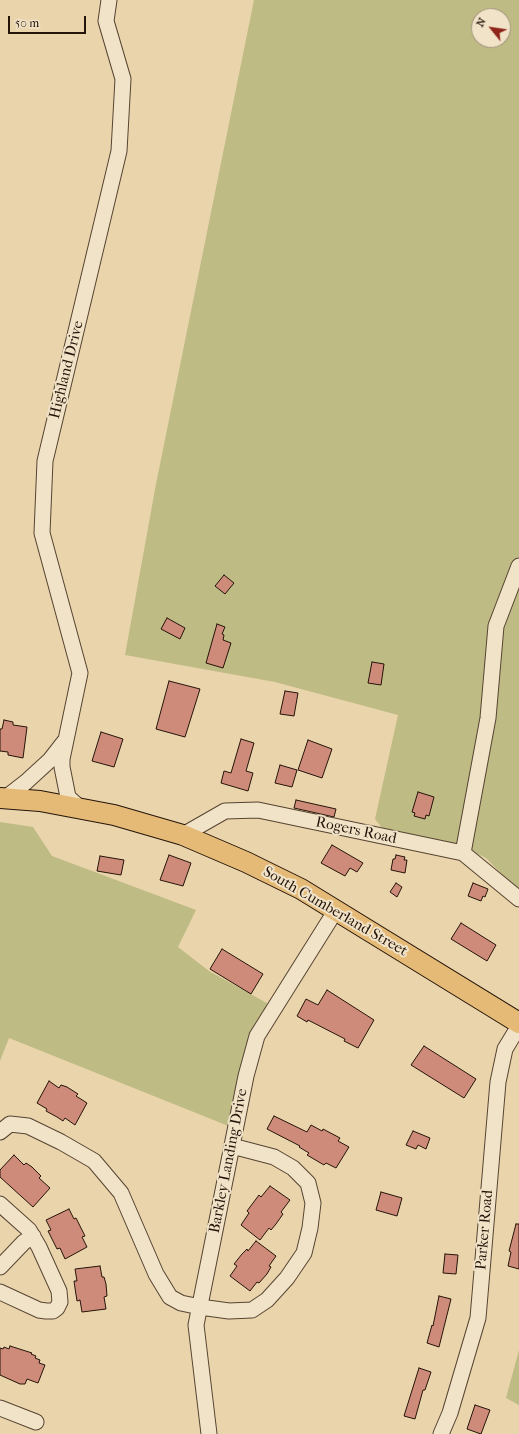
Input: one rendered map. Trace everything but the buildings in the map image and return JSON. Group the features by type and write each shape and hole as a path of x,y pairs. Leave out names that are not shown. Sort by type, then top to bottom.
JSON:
{"main road":[{"name":"South Cumberland Street","path":"1,798 40,801 114,814 183,835 276,876 301,889 519,1024"}],"street":[{"name":"Highland Drive","path":"80,808 71,801 66,791 62,767 80,673 42,532 45,461 120,151 124,79 106,21 109,0"},
{"path":"463,853 488,718 496,626 519,566"},
{"path":"1,798 8,796 26,782 50,760 66,740"},
{"name":"Rogers Road","path":"183,835 224,811 258,810 463,853 519,900"},
{"name":"Barkley Landing Drive","path":"209,1434 196,1325 246,1076 256,1036 336,910"},
{"name":"Parker Road","path":"441,1434 450,1413 478,1318 498,1082 505,1049 519,1024"},
{"path":"0,1132 10,1124 28,1126 61,1142 94,1161 121,1193 156,1274 170,1297 181,1303 200,1307 229,1311 252,1310 267,1300 287,1278 304,1253 310,1228 313,1203 308,1183 293,1168 274,1157 232,1146"},
{"path":"0,1204 33,1236 59,1292 60,1302 57,1308 53,1311 38,1310 0,1292"},
{"path":"0,1268 24,1242 33,1236"},
{"path":"0,1408 36,1422"}],"shaded area":[{"path":"254,0 519,0 519,889 510,883 486,858 458,845 382,828 375,819 398,715 275,682 125,655 156,484"},
{"path":"0,822 33,827 52,856 196,910 178,947 209,971 274,1007 257,1036 236,1129 9,1038 0,1061"},
{"path":"519,1350 519,1405 506,1398"}]}
